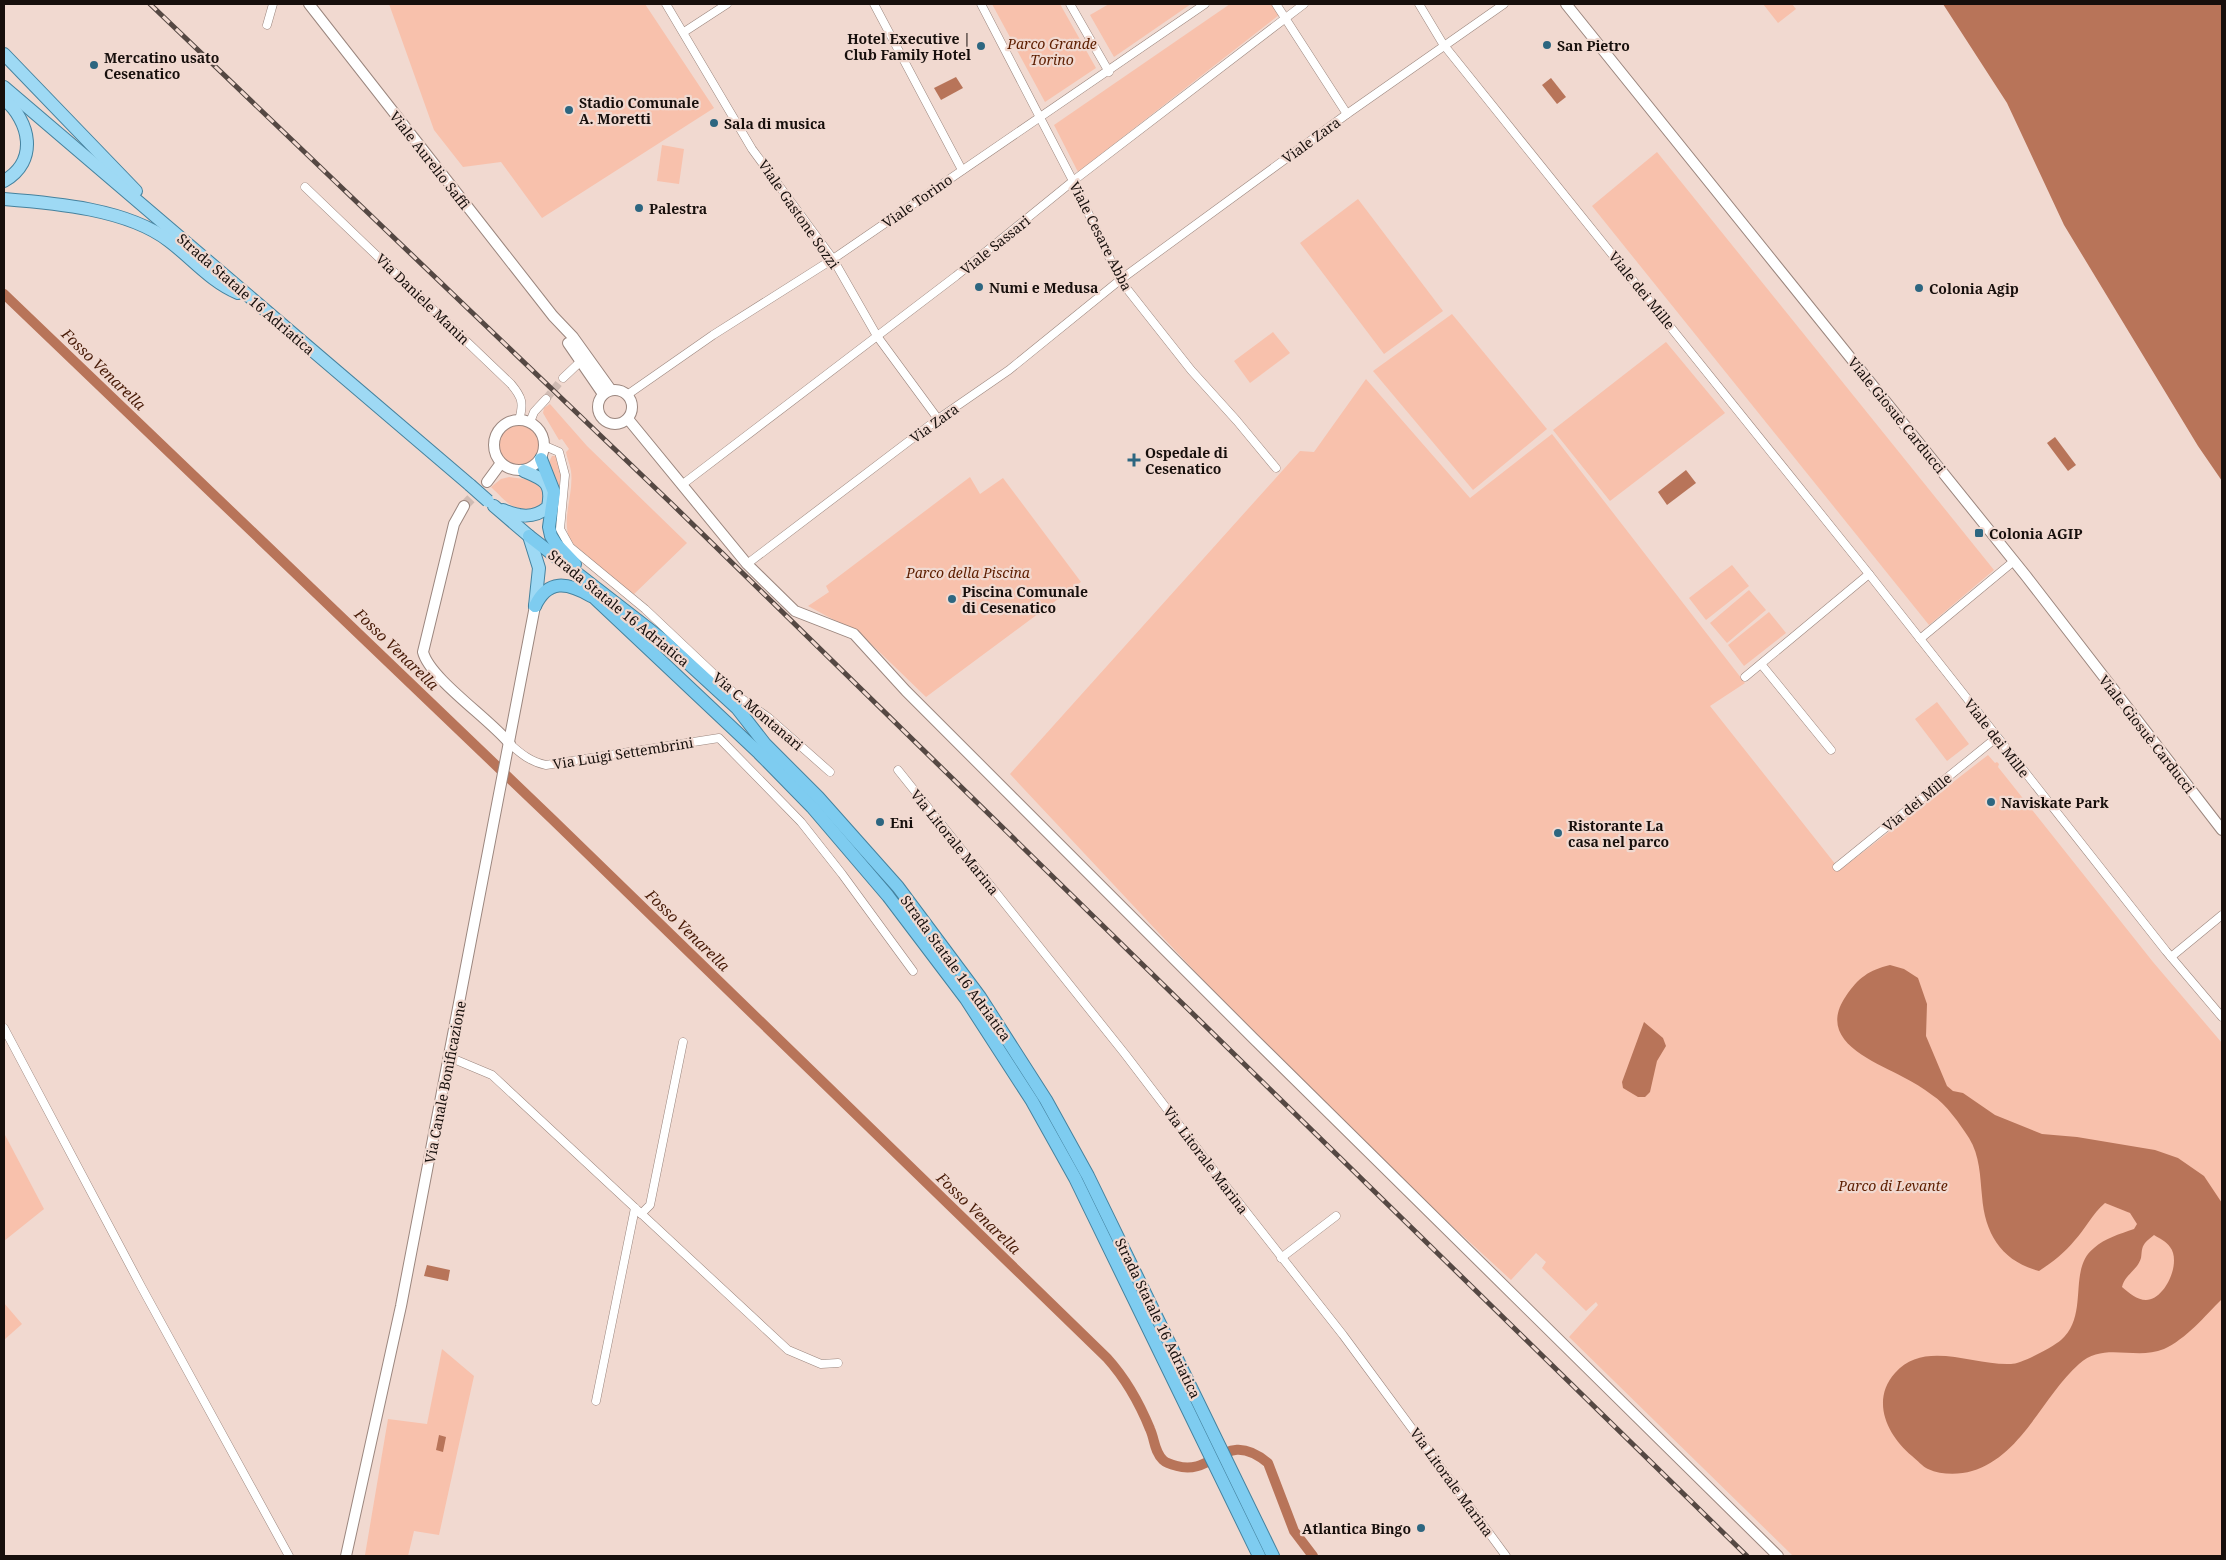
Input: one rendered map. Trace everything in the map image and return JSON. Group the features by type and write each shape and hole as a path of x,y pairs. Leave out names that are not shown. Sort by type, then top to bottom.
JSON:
{"highway":[{"path":"541,459 554,492 549,527 551,536 556,544 608,598"},
{"name":"Strada Statale 16 Adriatica","path":"529,536 663,640 737,708 765,744 818,797 898,887 980,997 1046,1100 1088,1176 1225,1471 1259,1556"},
{"name":"Strada Statale 16 Adriatica","path":"529,536 759,753 812,807 888,896 966,999 1032,1101 1075,1178 1210,1439"},
{"path":"535,606 542,593 553,587 564,585 578,588 594,597"},
{"name":"Strada Statale 16 Adriatica","path":"1225,1471 1273,1556"}],"main road":[{"path":"4,54 106,158 173,231"},
{"name":"Strada Statale 16 Adriatica","path":"4,87 529,536"},
{"path":"4,99 22,119 27,132 26,150 19,167 12,176 4,181"},
{"path":"4,199 55,205 132,221 169,241 216,282 253,300"},
{"path":"491,504 512,514 526,516 535,516 548,507 549,489 544,480 524,471"},
{"path":"529,536 539,568 535,606"}],"street":[{"path":"267,25 273,4"},
{"name":"Viale Aurelio Saffi","path":"309,4 572,338 607,392"},
{"name":"Viale Gastone Sozzi","path":"666,4 752,148 832,259 877,336 938,419"},
{"path":"684,32 727,4"},
{"path":"874,4 962,170"},
{"name":"Viale Cesare Abba","path":"981,4 1073,181 1120,280 1190,370 1237,420 1276,468"},
{"path":"1070,4 1109,72"},
{"name":"Viale Torino","path":"627,395 1109,72 1205,4"},
{"path":"1276,4 1347,114"},
{"name":"Viale Sassari","path":"683,484 956,276 1073,181 1304,4"},
{"name":"Viale dei Mille","path":"1420,4 1443,44 1869,574 1996,738 2171,957 2222,1017"},
{"name":"Viale Zara","path":"1120,280 1443,44 1504,4"},
{"name":"Viale Giosuè Carducci","path":"1566,4 2014,561 2222,830"},
{"name":"Via Daniele Manin","path":"305,187 511,384 519,394 523,404 524,421"},
{"name":"Via Zara","path":"747,564 938,419 1009,370 1120,280"},
{"name":"Viale Aurelio Saffi","path":"553,316 581,361 607,392"},
{"path":"563,378 581,361"},
{"path":"607,392 622,392 627,395 632,404 628,418 619,424 604,421 597,408 607,392"},
{"path":"524,421 541,431 545,446 541,459 536,465 524,471 512,470 501,463 494,450 496,436 505,424 524,421 546,399"},
{"path":"628,418 747,564 795,611 854,634 912,697 1254,1040 1778,1556"},
{"name":"Via C. Montanari","path":"545,446 559,452 564,464 565,475 560,529 570,547 645,610 735,694 769,718 830,772"},
{"path":"487,482 501,463"},
{"name":"Via Luigi Settembrini","path":"464,506 454,524 423,652 426,661 437,673 499,729 510,746 528,758 546,765 719,738 801,822 842,874 913,971"},
{"path":"1920,639 2014,561"},
{"path":"1745,677 1869,574"},
{"name":"Via Canale Bonificazione","path":"346,1556 401,1306 510,746 535,606"},
{"path":"1761,664 1831,750"},
{"name":"Via dei Mille","path":"1837,867 1996,738"},
{"name":"Via Litorale Marina","path":"898,770 1125,1054 1354,1350 1506,1556"},
{"path":"2171,957 2222,915"},
{"path":"4,1028 142,1288 289,1556"},
{"path":"641,1214 650,1205 683,1042"},
{"path":"450,1057 492,1076 788,1350 821,1364 838,1363"},
{"path":"596,1401 635,1208"},
{"path":"1282,1258 1336,1216"}],"green space":[{"name":"Stadio Comunale A. Moretti","path":"389,4 645,4 714,108 542,218 501,162 463,167 434,130"},
{"name":"Parco Grande Torino","path":"992,4 1060,4 1096,68 1045,102"},
{"path":"1109,4 1191,4 1114,57 1090,15"},
{"path":"1230,4 1272,4 1279,15 1078,172 1054,125"},
{"path":"1763,4 1792,4 1796,9 1778,23"},
{"path":"662,145 684,149 679,184 657,181"},
{"path":"1657,152 1994,570 1929,625 1592,206"},
{"path":"1358,199 1443,311 1384,354 1300,243"},
{"path":"1452,314 1547,429 1473,490 1373,371"},
{"path":"1273,332 1290,353 1250,383 1234,361"},
{"path":"1666,342 1725,413 1610,501 1553,430"},
{"name":"Parco di Levante","path":"1366,379 1470,498 1552,434 1745,683 1710,706 1840,870 1988,755 1995,763 1999,764 1998,767 2153,962 2222,1043 2222,1556 1793,1556 1569,1337 1598,1305 1596,1302 1586,1311 1542,1268 1546,1262 1536,1253 1511,1280 1437,1212 1217,995 1010,774 1300,451 1314,452"},
{"path":"550,404 587,446 687,543 633,595 570,541 567,515 571,489 571,471 566,452 569,449 562,439 559,440 543,413 544,408"},
{"path":"524,424 532,427 538,433 541,445 538,457 532,463 516,466 508,463 502,457 499,441 502,433 508,427"},
{"path":"552,456 557,456 561,472 558,499 549,462"},
{"path":"509,477 540,481 546,499 537,509 521,509 511,505 491,487 501,479"},
{"name":"Parco della Piscina","path":"970,477 980,494 1003,478 1081,582 926,697 862,635 808,606 829,592 826,586"},
{"path":"1732,565 1749,586 1706,620 1689,598"},
{"path":"1749,590 1766,610 1727,643 1710,623"},
{"path":"1769,612 1786,633 1744,666 1728,645"},
{"path":"1937,702 1969,744 1947,761 1915,719"},
{"path":"4,1133 44,1209 4,1241"},
{"path":"4,1303 22,1324 4,1340"},
{"path":"442,1349 474,1376 439,1535 414,1531 408,1556 365,1555 388,1419 427,1424"}],"shaded area":[{"path":"1943,4 2222,4 2222,481 2198,446 2064,225 2007,103"},
{"path":"956,77 963,88 941,100 934,88"},
{"path":"1551,78 1566,97 1557,104 1542,85"},
{"path":"2055,437 2076,465 2068,471 2047,443"},
{"path":"1686,470 1696,483 1667,505 1658,492"},
{"path":"1890,965 1904,969 1918,978 1927,1004 1926,1036 1947,1086 1953,1091 1963,1093 1995,1115 2042,1134 2077,1137 2155,1150 2178,1158 2204,1176 2222,1203 2222,1299 2202,1320 2188,1333 2164,1349 2142,1353 2109,1352 2089,1357 2066,1377 2005,1453 1972,1471 1961,1473 1950,1474 1926,1468 1903,1448 1896,1439 1885,1418 1883,1406 1888,1384 1895,1373 1907,1363 1920,1358 1950,1356 1997,1364 2011,1364 2029,1358 2051,1347 2070,1330 2075,1318 2079,1280 2086,1257 2103,1242 2134,1229 2137,1224 2130,1213 2105,1203 2067,1249 2039,1271 2026,1267 2005,1253 1987,1223 1979,1166 1973,1145 1957,1121 1929,1092 1864,1056 1843,1037 1838,1025 1838,1012 1846,996 1855,984 1870,972","holes":["2154,1235 2170,1247 2173,1254 2173,1270 2170,1279 2159,1294 2153,1298 2143,1300 2133,1296 2122,1287 2137,1266 2144,1245"]},
{"path":"1644,1022 1663,1038 1666,1046 1657,1061 1650,1092 1645,1097 1638,1097 1623,1088 1622,1082"},
{"path":"427,1265 450,1270 448,1281 424,1276"},
{"path":"439,1435 446,1437 443,1452 436,1450"}],"waterway":[{"name":"Fosso Venarella","path":"4,294 552,819 1107,1358 1137,1400 1158,1453 1163,1460 1177,1466 1189,1468 1230,1451 1241,1450 1253,1453 1268,1463 1294,1531 1313,1556"}],"tunnel":[{"path":"546,399 563,378"},
{"path":"464,506 487,482"}],"railway":[{"path":"150,4 673,505 1747,1556"}],"place":[{"name":"San Pietro","path":"1547,45"},
{"name":"Hotel Executive | Club Family Hotel","path":"981,46"},
{"name":"Mercatino usato Cesenatico","path":"94,65"},
{"name":"Stadio Comunale A. Moretti","path":"569,110"},
{"name":"Sala di musica","path":"714,123"},
{"name":"Palestra","path":"639,208"},
{"name":"Numi e Medusa","path":"979,287"},
{"name":"Colonia Agip","path":"1919,288"},
{"name":"Ospedale di Cesenatico","path":"1134,460"},
{"name":"Colonia AGIP","path":"1979,533"},
{"name":"Piscina Comunale di Cesenatico","path":"952,599"},
{"name":"Naviskate Park","path":"1991,802"},
{"name":"Eni","path":"880,822"},
{"name":"Ristorante La casa nel parco","path":"1558,833"},
{"name":"Atlantica Bingo","path":"1421,1528"}]}
